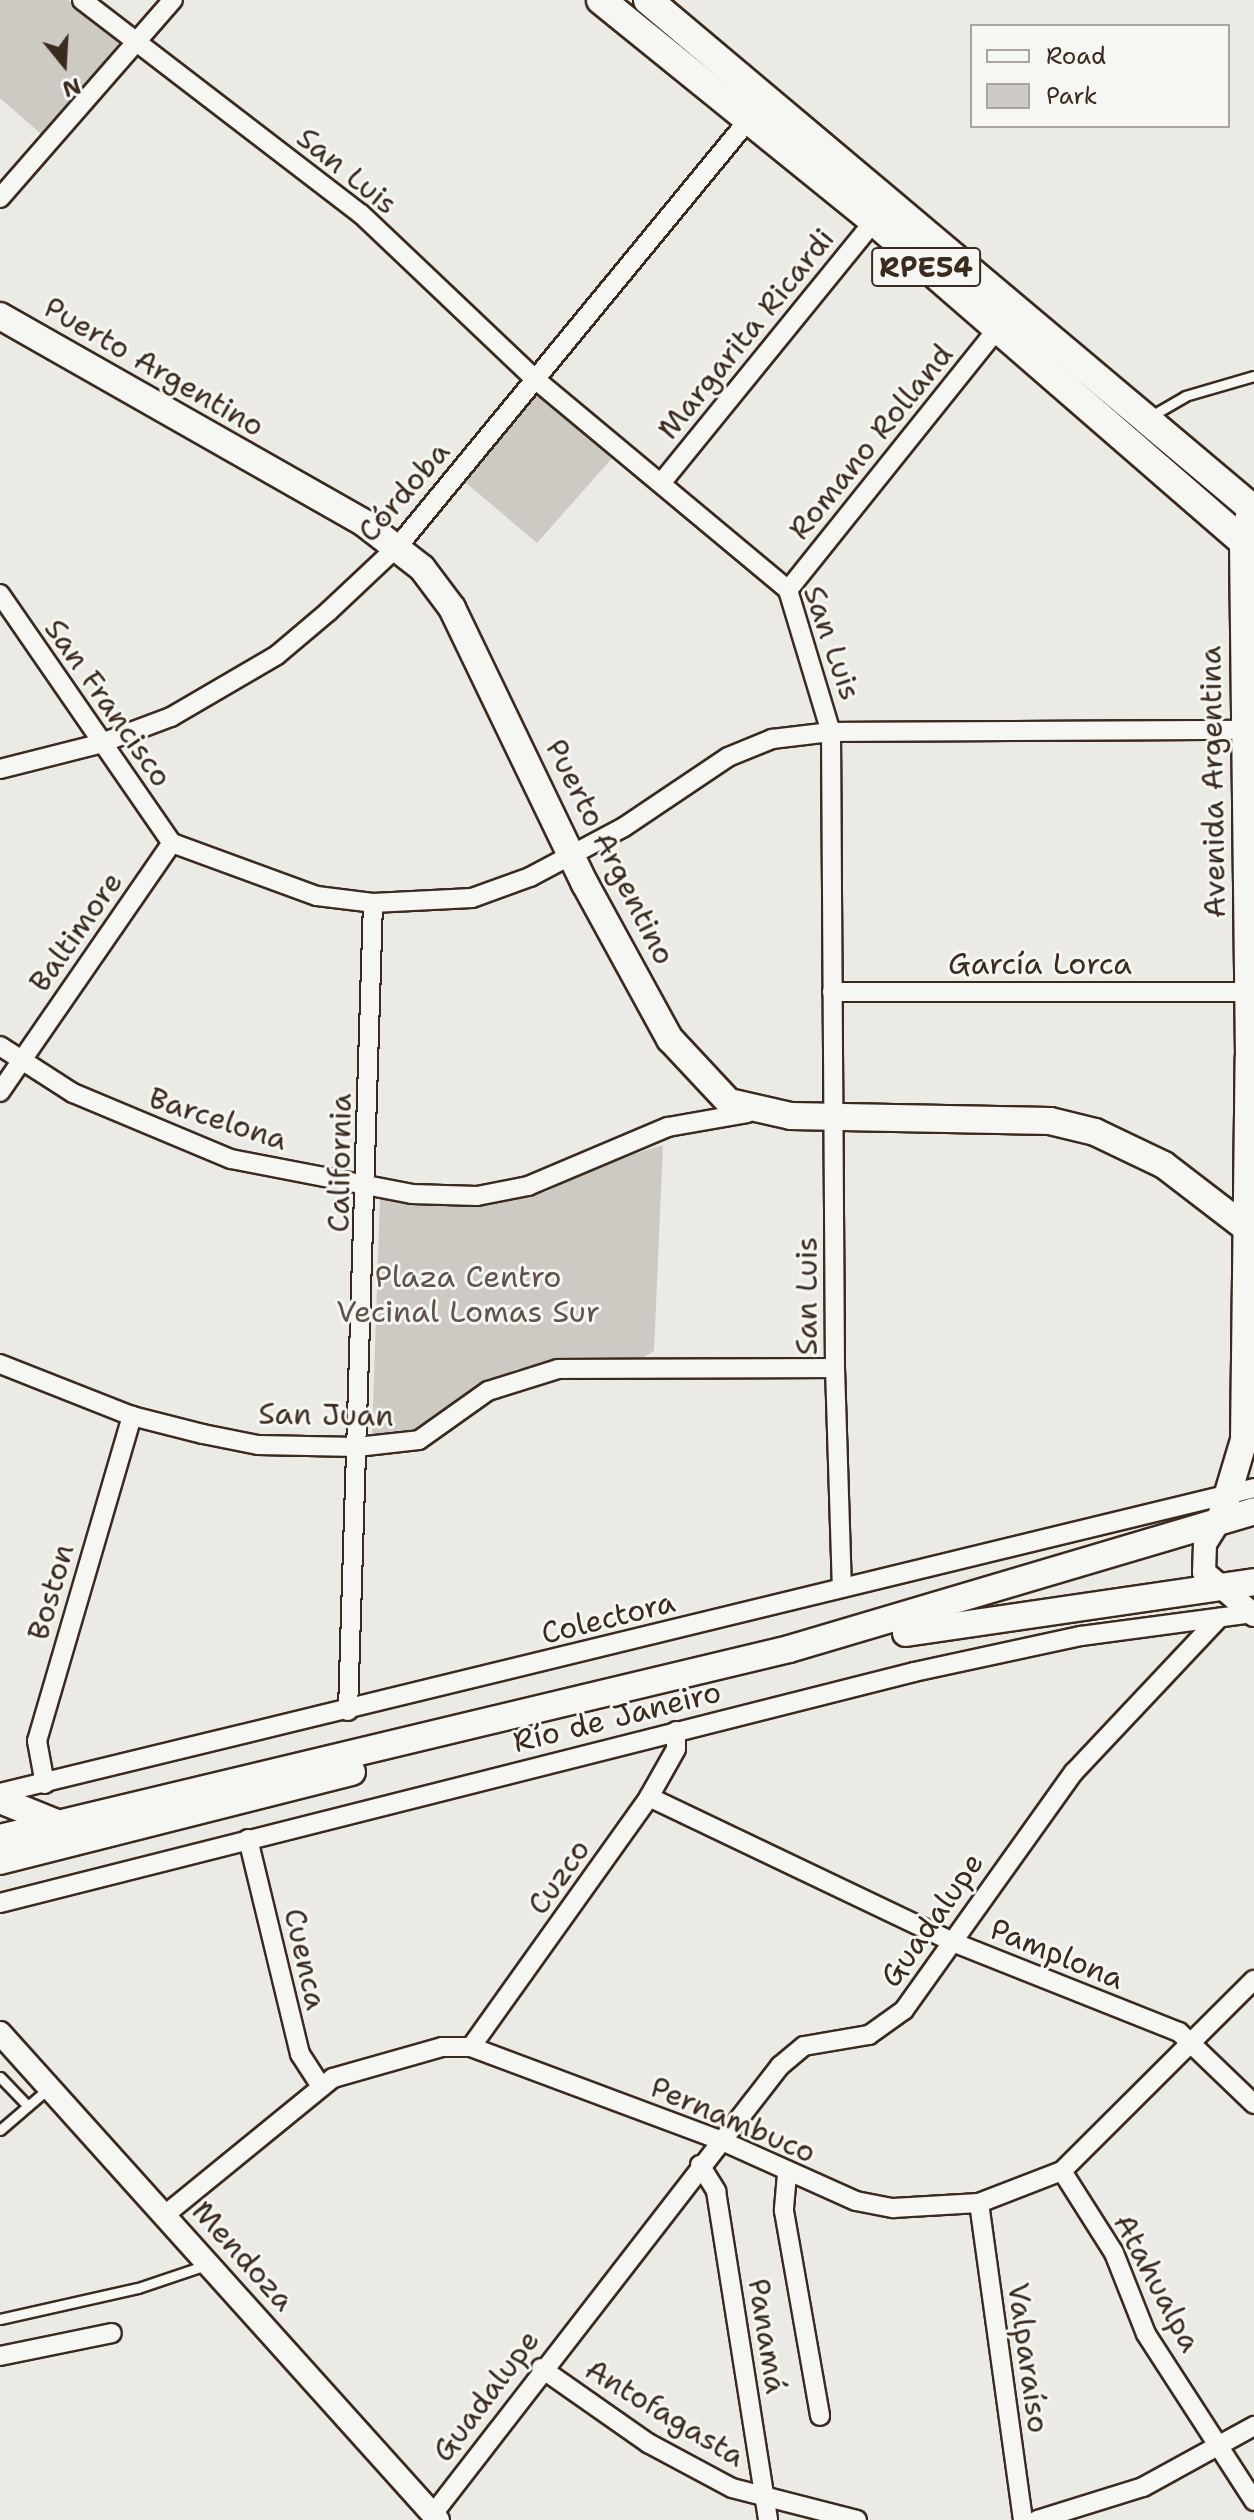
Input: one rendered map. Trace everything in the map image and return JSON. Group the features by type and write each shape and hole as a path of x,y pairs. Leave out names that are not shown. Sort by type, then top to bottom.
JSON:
{"main road":[{"name":"RPE54","path":"648,0 1144,419 1253,507"},
{"name":"RPE54","path":"606,1 874,221 1248,547"},
{"name":"Puerto Argentino","path":"0,316 399,545 452,608 574,855 683,1057 720,1095 757,1112 834,1117 1018,1116 1095,1132 1164,1165 1246,1228"},
{"name":"Avenida Argentina","path":"1220,1520 1242,1491 1244,1440 1246,1228 1252,1057 1248,992 1244,730 1248,547 1253,507"},
{"name":"Avenida Argentina","path":"1244,1440 1254,1470"},
{"path":"0,1838 789,1649 1254,1511"},
{"path":"0,1861 939,1625 1254,1582"},
{"path":"0,1800 59,1824"}],"street":[{"name":"San Luis","path":"82,0 361,214 535,379 788,590 831,732 835,1368 842,1585"},
{"path":"0,198 173,0"},
{"name":"Córdoba","path":"0,769 99,744 171,717 277,655 399,545 750,118"},
{"name":"Margarita Ricardi","path":"662,482 874,221"},
{"name":"Romano Rolland","path":"788,590 997,329"},
{"name":"San Francisco","path":"0,594 99,744 172,843"},
{"path":"172,843 317,896 373,903 472,898 574,855 747,746 831,732 1244,730"},
{"name":"Baltimore","path":"0,1092 172,843"},
{"name":"California","path":"348,1711 368,1187 373,903"},
{"name":"García Lorca","path":"832,992 1248,992"},
{"name":"Barcelona","path":"0,1046 19,1063 149,1130 217,1154 368,1187 490,1194 528,1186 668,1127 757,1112"},
{"name":"San Juan","path":"0,1364 132,1416 258,1445 357,1447 419,1440 488,1391 558,1369 835,1368"},
{"name":"Boston","path":"45,1784 37,1741 132,1416"},
{"name":"Colectora","path":"0,1793 348,1711 842,1585 1242,1491"},
{"path":"1220,1520 1202,1561 1219,1589 1253,1614"},
{"name":"Río de Janeiro","path":"0,1903 676,1731 1081,1636 1253,1614"},
{"name":"Guadalupe","path":"436,2517 541,2368 789,2055 822,2040 869,2035 885,2027 955,1943 996,1876 1074,1772 1219,1618"},
{"name":"Cuzco","path":"471,2047 649,1797 676,1749 676,1731"},
{"name":"Pamplona","path":"649,1797 955,1943 1193,2041 1254,2104"},
{"name":"Cuenca","path":"248,1839 300,2054 321,2086"},
{"name":"Pernambuco","path":"166,2214 321,2086 409,2051 471,2047 720,2140 787,2174 893,2208 979,2203 1062,2171 1254,1980"},
{"name":"Mendoza","path":"0,2033 436,2517"},
{"name":"Panamá","path":"700,2165 716,2191 768,2520"},
{"name":"Atahualpa","path":"1062,2171 1114,2253 1146,2334 1254,2501"},
{"path":"787,2174 784,2211 820,2416"},
{"name":"Valparaíso","path":"979,2203 1023,2520"},
{"path":"0,2356 112,2333"},
{"name":"Antofagasta","path":"541,2368 648,2443 765,2500 857,2520"},
{"path":"1037,2520 1143,2487 1221,2447 1254,2426"}],"lane":[{"path":"1144,419 1185,396 1254,376"},
{"path":"0,2077 28,2106"},
{"path":"0,2130 50,2087"},
{"path":"0,2319 138,2288 209,2264"}],"green space":[{"path":"0,0 68,0 125,44 41,134 0,98"},
{"path":"535,389 613,457 537,543 458,476"},
{"name":"Plaza Centro Vecinal Lomas Sur","path":"663,1145 654,1351 636,1362 516,1369 414,1433 372,1434 380,1199 472,1205 546,1192 595,1166"}]}
